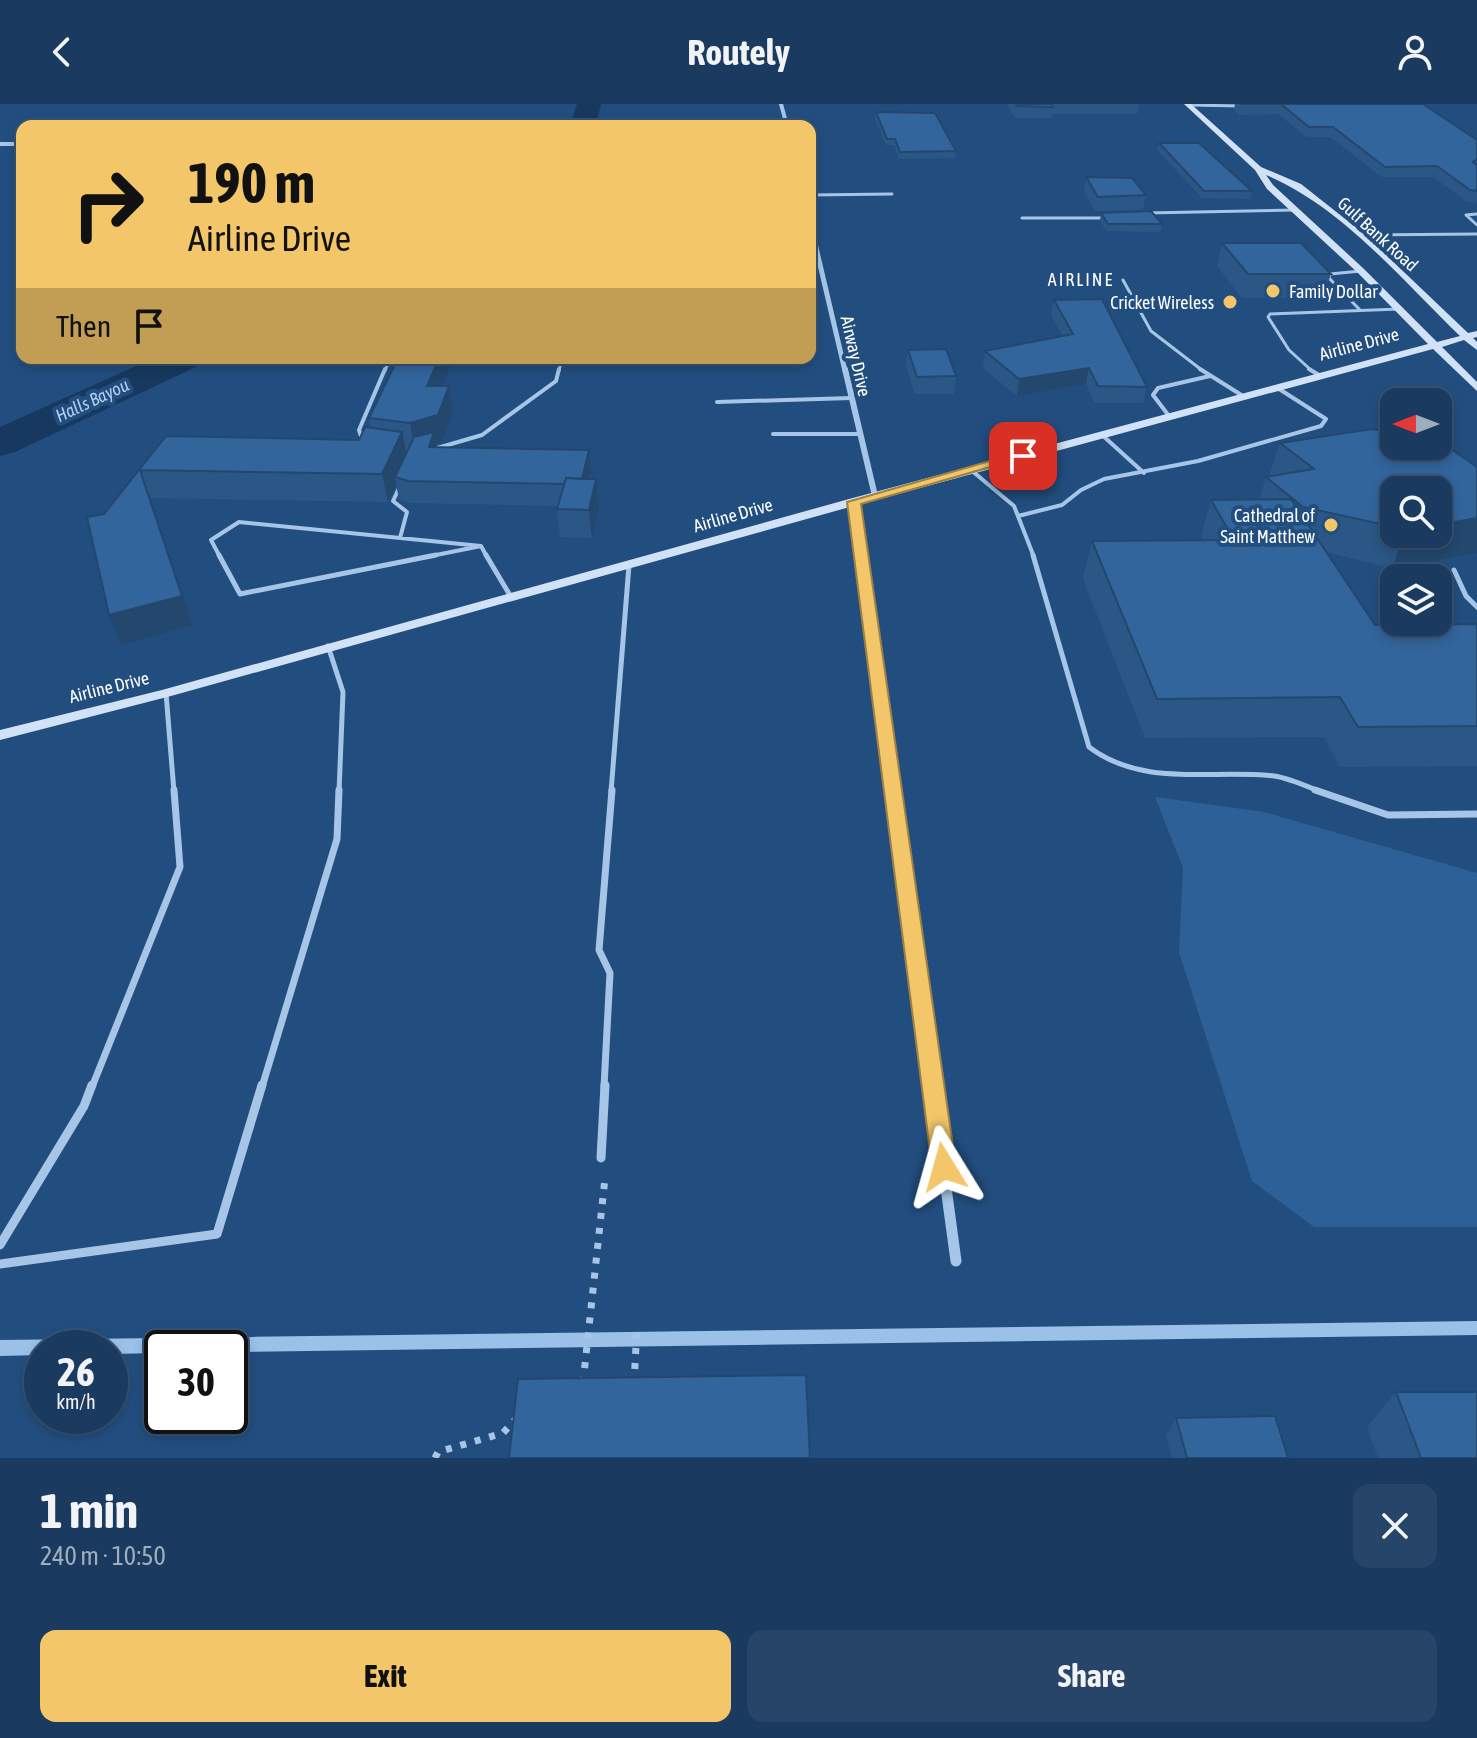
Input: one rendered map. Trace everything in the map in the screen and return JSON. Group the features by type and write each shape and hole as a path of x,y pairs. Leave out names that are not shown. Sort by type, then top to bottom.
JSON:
{"main road":[{"name":"Gulf Bank Road","path":"1187,105 1258,169 1270,187 1361,271 1477,388"},
{"name":"Gulf Bank Road","path":"1258,169 1298,186 1360,235 1472,336 1477,347"},
{"name":"Airline Drive","path":"0,735 166,693 1101,434 1472,336"}],"street":[{"name":"Airway Drive","path":"816,252 875,496"},
{"path":"853,502 956,1261"}],"lane":[{"path":"1187,105 1251,106"},
{"path":"816,195 892,194"},
{"path":"1138,213 1294,210"},
{"path":"1477,214 1466,215 1477,225"},
{"path":"1022,218 1113,218"},
{"path":"1360,235 1477,234"},
{"path":"1361,271 1336,272 1329,278 1361,310"},
{"path":"1123,280 1151,331 1243,396"},
{"path":"1319,375 1296,361 1268,317 1270,314 1399,309"},
{"path":"366,448 359,430 387,364"},
{"path":"429,451 482,435 556,381 560,364"},
{"path":"1169,416 1153,395 1158,388 1211,375"},
{"path":"1018,516 1062,505 1081,490 1104,479 1144,473 1321,426 1326,419 1318,412 1276,387"},
{"path":"717,402 851,398"},
{"path":"773,434 860,434"},
{"path":"1101,434 1144,473"},
{"path":"971,470 1014,506 1028,536 1089,747 1101,756 1162,775 1276,776 1388,815 1477,814"},
{"path":"400,538 407,512 393,501 404,478"},
{"path":"239,522 481,546 240,594 211,540 239,522"},
{"path":"481,546 511,597"},
{"path":"601,1158 610,973 599,950 629,565"},
{"path":"1454,570 1466,596 1477,607"},
{"path":"0,1264 217,1234 337,839 343,692 328,646"},
{"path":"0,1245 84,1106 180,867 166,693"}],"path":[{"path":"582,1387 605,1177 601,1158"},
{"path":"633,1401 637,1327"},
{"path":"435,1458 438,1452 503,1433 520,1414"}],"shaded area":[{"path":"1155,797 1264,812 1477,873 1477,1227 1314,1227 1252,1181 1179,952 1183,868"}],"building":[{"path":"1051,104 1053,107 1017,106"},
{"path":"1281,104 1423,104 1477,140 1477,159 1473,162 1477,165 1477,191 1470,190 1437,166 1385,167 1333,127 1309,127"},
{"path":"876,112 935,113 956,151 900,152 895,139 887,139"},
{"path":"1159,143 1199,143 1252,191 1204,191"},
{"path":"1086,177 1132,178 1146,195 1098,197"},
{"path":"1151,211 1162,224 1108,224 1101,213"},
{"path":"1222,243 1301,243 1331,274 1248,274"},
{"path":"1102,299 1147,387 1098,386 1089,368 1019,379 985,351 1073,334 1054,300"},
{"path":"946,349 956,376 917,377 908,350"},
{"path":"395,364 436,364 427,386 449,386 438,415 410,423 369,418"},
{"path":"365,427 402,432 382,474 140,470 182,596 109,615 87,517 104,514 166,436 359,440"},
{"path":"1372,429 1380,430 1380,460 1452,460 1452,450 1477,467 1477,518 1452,522 1452,476 1380,476 1380,524 1303,507 1266,477 1314,469 1280,443"},
{"path":"434,432 429,447 589,450 582,479 566,478 564,484 408,481 395,477 414,437"},
{"path":"566,478 596,479 589,510 557,509"},
{"path":"1291,499 1375,625 1380,625 1380,636 1452,636 1452,624 1477,624 1477,726 1358,727 1340,697 1157,699 1092,541 1234,540 1211,500"},
{"path":"806,1375 810,1458 509,1458 518,1379"},
{"path":"1396,1392 1477,1392 1477,1458 1421,1458"},
{"path":"1275,1416 1288,1458 1187,1458 1176,1418"}],"waterway":[{"name":"Halls Bayou","path":"585,120 589,104"},
{"name":"Halls Bayou","path":"0,443 172,364"},
{"path":"0,1348 1477,1328"}],"place":[{"name":"Family Dollar","path":"1273,291"},
{"name":"Cricket Wireless","path":"1230,302"},
{"name":"Cathedral of Saint Matthew","path":"1331,525"}],"district":[{"name":"AIRLINE","path":"1081,279"}],"route":[{"path":"944,1167 853,502 1023,456"}]}
